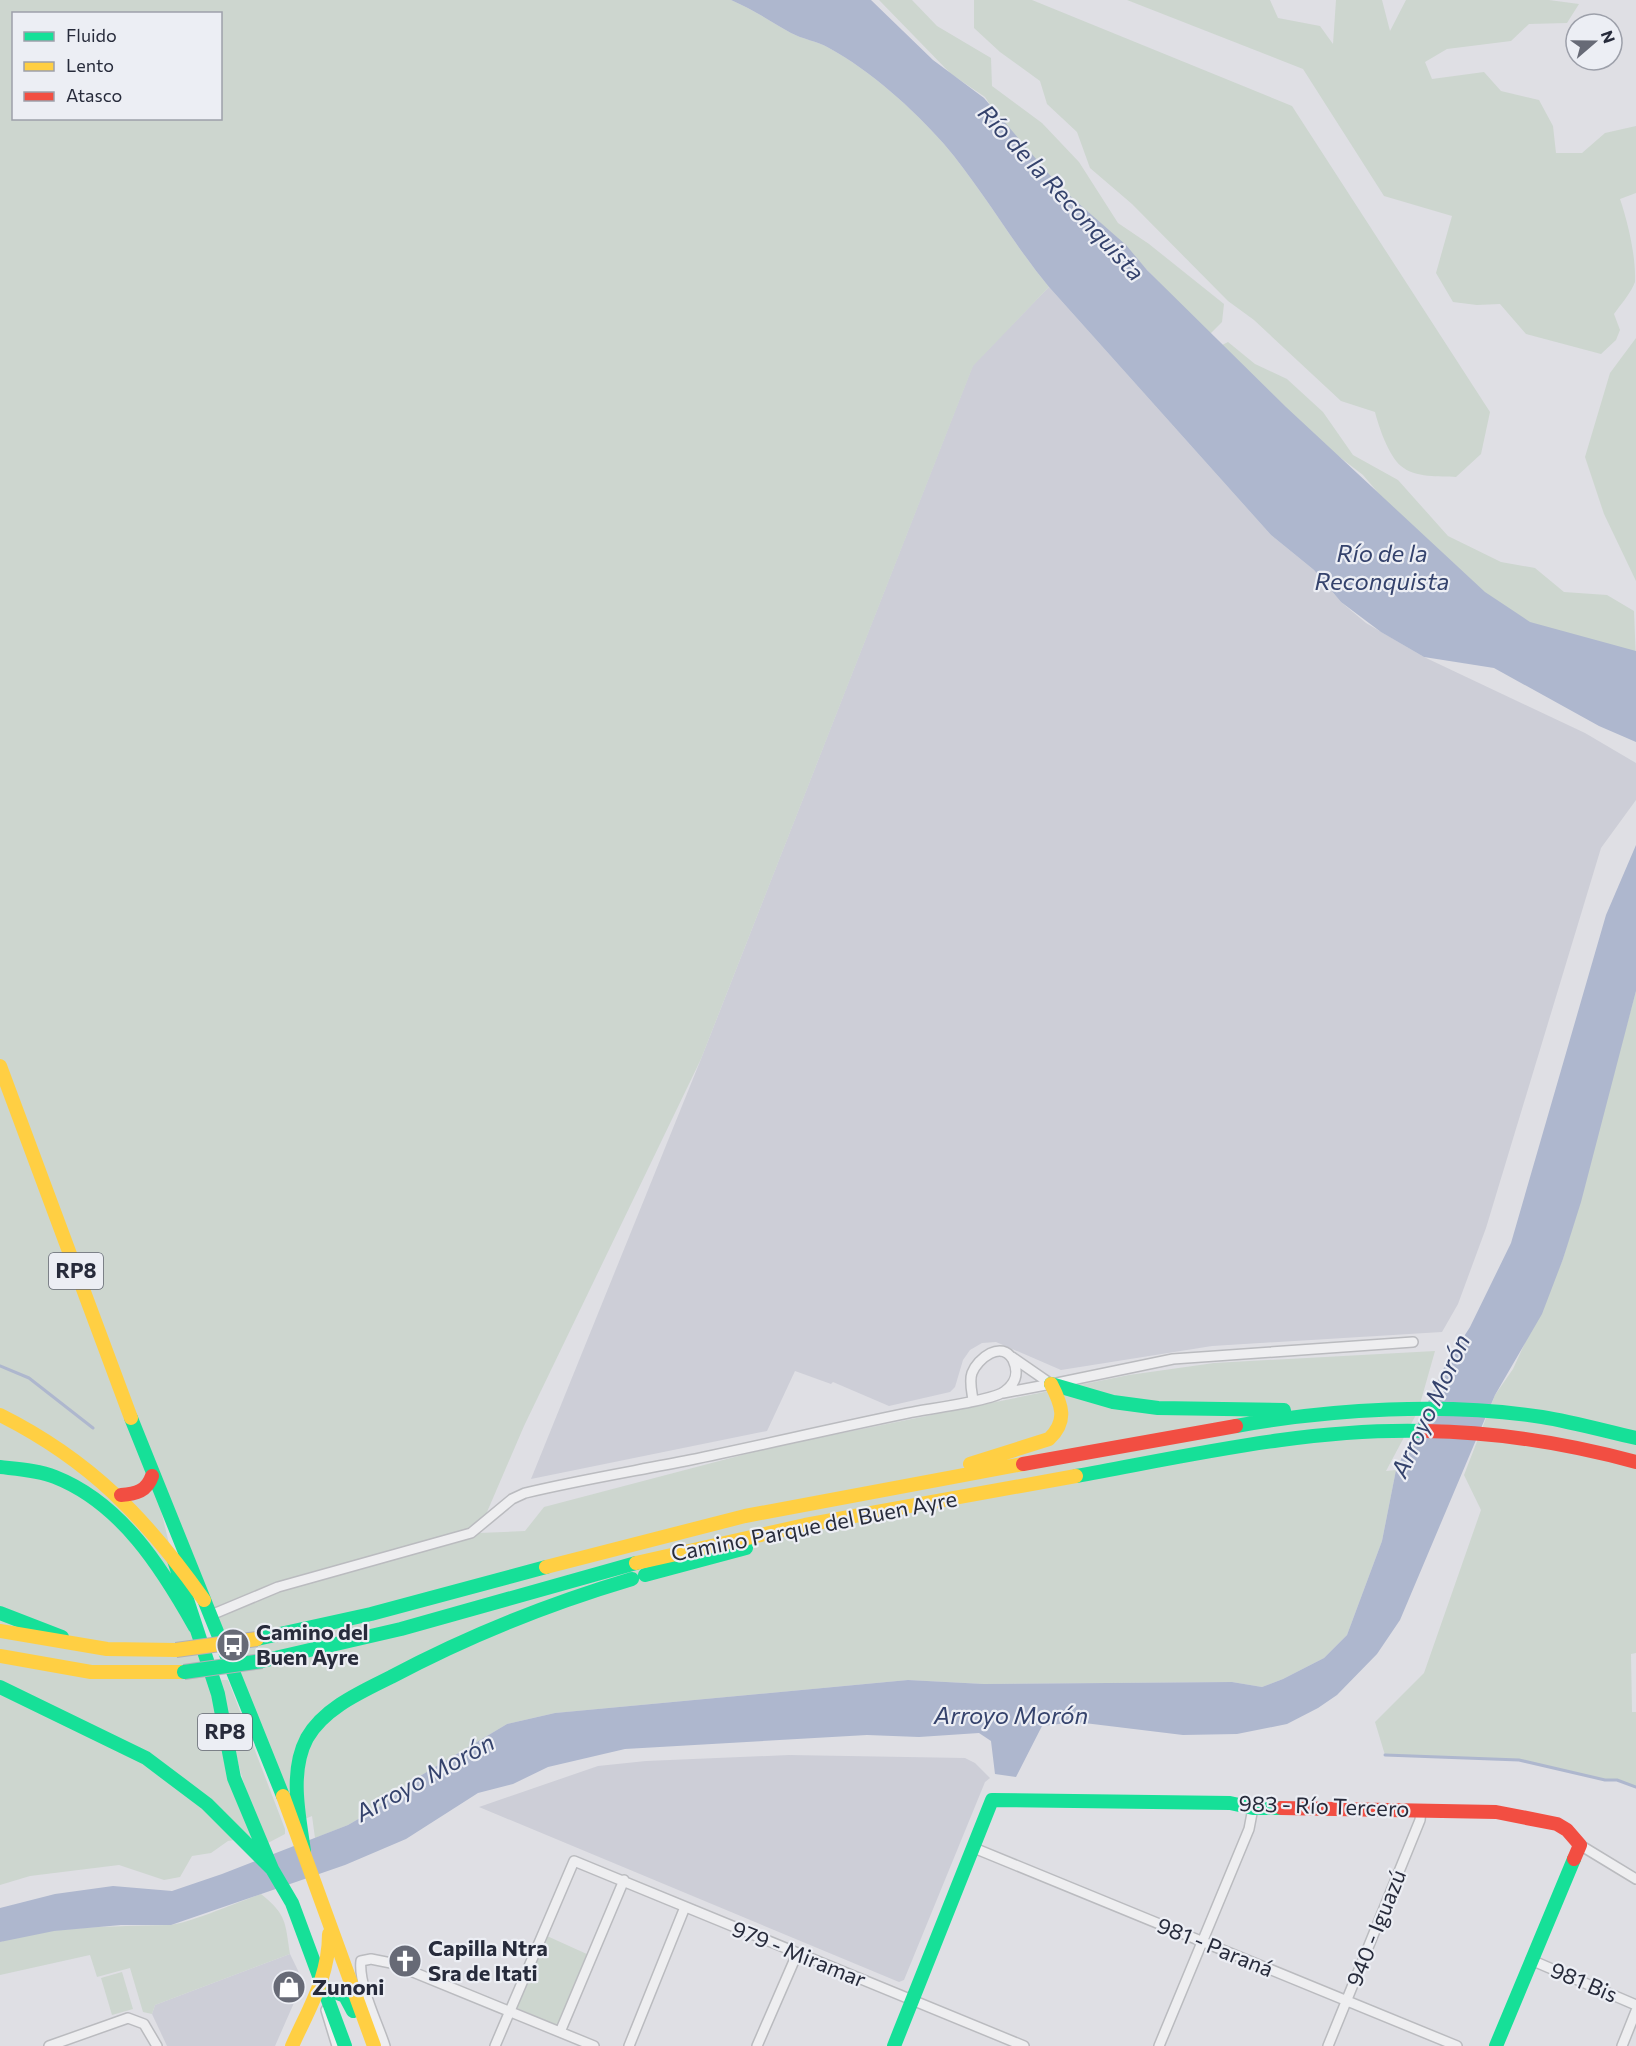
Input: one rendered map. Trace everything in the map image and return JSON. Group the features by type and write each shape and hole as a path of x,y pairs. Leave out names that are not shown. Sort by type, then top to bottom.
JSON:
{"main road":[{"name":"RP8","path":"0,1066 152,1476 296,1822"},
{"path":"1051,1384 1113,1402 1158,1408 1345,1410"},
{"path":"905,1485 1048,1439 1059,1429 1064,1409 1051,1384"},
{"name":"Camino Parque del Buen Ayre","path":"0,1631 82,1645 141,1651 176,1650 257,1639 361,1617 585,1556 733,1519 905,1485 1284,1417 1345,1410 1492,1412 1542,1417 1636,1438"},
{"path":"0,1415 57,1445 121,1495 171,1552 204,1600"},
{"name":"Camino Parque del Buen Ayre","path":"0,1656 71,1669 124,1674 184,1672 262,1661 303,1654 424,1623 629,1564 763,1533 1272,1441 1367,1431 1482,1433 1563,1444 1636,1462"},
{"path":"0,1467 54,1477 101,1505 119,1521 153,1560 195,1627"},
{"name":"RP8","path":"152,1476 171,1552 218,1694 234,1778 252,1838"},
{"path":"121,1495 142,1491 150,1485 152,1476"},
{"path":"374,2046 328,1927 296,1822 301,1754 315,1727 326,1716 377,1684 490,1627 561,1599 885,1510"},
{"path":"0,1613 82,1645"},
{"path":"0,1687 146,1758 252,1838 292,1903 328,1988 345,2046"},
{"name":"983 - Río Tercero","path":"974,1848 992,1800 1230,1803 1253,1808 1487,1811 1557,1824 1567,1830 1580,1845"},
{"path":"1496,2046 1580,1845"},
{"path":"894,2046 974,1848"},
{"path":"292,2046 303,2017 328,1988 330,1950 328,1927"},
{"path":"328,1988 345,1996 350,2003 368,2046"}],"street":[{"path":"211,1615 255,1595 297,1581 471,1533 512,1499 525,1493 1173,1359 1413,1342"},
{"path":"973,1400 970,1376 980,1358 992,1352 1002,1352 1051,1384"},
{"path":"1003,1393 1014,1382 1017,1371 1011,1357"},
{"path":"1159,2046 1249,1829 1253,1808"},
{"name":"940 - Iguazú","path":"1328,2046 1420,1820 1422,1810"},
{"name":"983 - Río Tercero","path":"1580,1845 1636,1879"},
{"name":"981 - Paraná","path":"974,1848 1457,2046"},
{"name":"979 - Miramar","path":"510,2012 574,1861 1024,2046"},
{"path":"560,2032 624,1880"},
{"path":"629,2046 685,1907"},
{"path":"757,2046 797,1954"},
{"path":"385,2046 364,1986 361,1961 371,1959 391,1963 594,2046"},
{"name":"981 Bis","path":"1531,1960 1636,2004"},
{"path":"328,1988 328,2023 336,2046"},
{"path":"1622,2046 1636,2011"},
{"path":"495,2046 510,2012"},
{"path":"49,2046 128,2018 144,2024 157,2046"}],"shaded area":[{"path":"0,0 731,0 791,33 845,57 905,104 932,130 958,161 1049,287 973,366 701,1059 524,1426 478,1533 525,1531 544,1507 773,1447 1129,1375 1214,1363 1435,1351 1418,1411 1386,1471 1396,1470 1382,1541 1347,1635 1324,1658 1262,1687 1232,1682 984,1684 908,1680 555,1713 507,1724 420,1776 379,1807 348,1825 315,1838 312,1816 300,1821 154,1481 171,1552 257,1836 228,1841 211,1853 192,1856 180,1877 164,1880 119,1865 30,1876 0,1885"},
{"path":"879,0 912,0 937,26 991,58 992,86 1042,123 1079,162 1118,223 1149,244 1224,304 1222,322 1209,335 1114,235 1028,162 985,97 951,74"},
{"path":"974,0 1032,0 1292,106 1490,412 1481,454 1456,477 1413,473 1401,466 1389,449 1375,412 1341,401 1254,320 1228,301 1132,204 1090,168 1077,132 1047,104 1040,81 1000,52 974,28"},
{"path":"1127,0 1270,0 1278,18 1320,26 1333,44 1336,0 1382,0 1390,31 1406,0 1549,0 1579,4 1574,12 1564,12 1564,23 1529,24 1511,41 1447,49 1425,62 1432,79 1484,72 1501,91 1539,100 1553,126 1556,153 1582,153 1605,133 1636,126 1636,193 1620,199 1631,240 1635,282 1614,314 1620,330 1616,340 1601,354 1526,334 1500,304 1477,305 1453,302 1436,273 1452,216 1384,196 1303,69"},
{"path":"1049,287 1271,535 1314,570 1341,602 1366,623 1424,657 1585,733 1636,763 1636,800 1601,848 1486,1228 1458,1304 1442,1332 1212,1346 1061,1370 996,1342 982,1343 970,1350 963,1360 955,1387 950,1392 889,1406 833,1382 831,1384 795,1371 767,1431 531,1479 701,1059 973,365"},
{"path":"1636,338 1636,581 1604,514 1585,457 1610,373"},
{"path":"1228,342 1255,364 1287,379 1323,412 1353,455 1398,480 1448,536 1501,562 1535,568 1564,592 1607,595 1634,611 1636,662 1535,635 1408,528 1363,475 1298,425 1218,347"},
{"path":"1636,991 1636,1653 1631,1654 1632,1712 1636,1712 1636,1787 1617,1780 1605,1780 1519,1760 1385,1755 1375,1722 1424,1673 1481,1510 1464,1475 1495,1395 1513,1369 1563,1259"},
{"path":"220,1680 228,1680 285,1829 285,1834 268,1843 244,1784"},
{"path":"789,1755 965,1758 975,1763 990,1778 985,1782 904,1980 899,1982 479,1807 598,1766 646,1761"},
{"path":"261,1894 276,1908 283,1920 290,1954 155,2005 152,2014 143,2012 130,1968 97,1977 90,1955 0,1975 0,1942 42,1932 178,1924"},
{"path":"547,1936 589,1955 557,2026 515,2007"},
{"path":"290,1954 305,1985 297,1996 275,2046 167,2046 152,2014 155,2005"},
{"path":"122,1972 133,2009 112,2015 101,1978"}],"water":[{"name":"Río de la Reconquista","path":"731,0 871,0 933,60 984,98 1061,188 1126,245 1147,270 1286,407 1485,592 1530,622 1636,651 1636,742 1599,726 1494,668 1424,657 1381,632 1341,602 1314,570 1271,535 1049,287 958,161 918,117 890,91 845,57 791,33"},
{"name":"Arroyo Morón","path":"1636,845 1636,991 1581,1202 1563,1259 1542,1314 1495,1395 1400,1620 1377,1654 1337,1695 1318,1708 1287,1724 1237,1734 1183,1735 1076,1722 1042,1726 1016,1777 995,1774 991,1741 979,1733 919,1737 867,1735 625,1749 548,1767 513,1784 478,1793 406,1839 345,1865 171,1925 121,1925 54,1931 0,1942 0,1908 55,1894 113,1886 172,1891 222,1874 348,1825 379,1807 420,1776 507,1724 555,1713 908,1680 984,1684 1232,1682 1262,1687 1324,1658 1347,1635 1382,1541 1396,1470 1444,1368 1470,1327 1511,1243 1606,915"}],"waterway":[{"path":"0,1366 29,1378 93,1428"},
{"path":"1385,1755 1519,1760 1605,1780 1617,1780 1636,1787"}],"traffic: fast":[{"path":"1051,1384 1113,1402 1158,1408 1284,1410"},
{"path":"1236,1426 1310,1415 1349,1412 1467,1410 1542,1417 1636,1438"},
{"path":"131,1418 283,1796"},
{"path":"1076,1476 1293,1438 1381,1431 1425,1431"},
{"path":"0,1467 28,1470 55,1477 79,1488 100,1503 120,1520 154,1560 195,1627"},
{"path":"645,1575 746,1548"},
{"path":"174,1560 218,1694 234,1778 272,1869 292,1903 345,2046"},
{"path":"262,1661 401,1629 636,1563"},
{"path":"257,1639 371,1614 546,1567"},
{"path":"304,1851 297,1794 298,1765 307,1738 314,1727 333,1709 420,1662 479,1635 539,1610 632,1579"},
{"path":"0,1613 62,1637"},
{"path":"184,1672 262,1661"},
{"path":"0,1687 146,1758 207,1804 272,1869"},
{"path":"894,2046 992,1800 1230,1803 1253,1808 1281,1808"},
{"path":"1496,2046 1574,1859"},
{"path":"322,1987 345,1996 353,2011"}],"traffic: slow":[{"path":"0,1066 131,1418"},
{"path":"970,1464 1049,1439 1059,1426 1061,1419 1060,1406 1051,1384"},
{"path":"0,1415 62,1451 114,1494 138,1517 204,1600"},
{"path":"546,1567 745,1516 1023,1464"},
{"path":"636,1563 805,1525 1076,1476"},
{"path":"0,1631 107,1649 176,1650"},
{"path":"176,1650 257,1639"},
{"path":"0,1656 91,1672 184,1672"},
{"path":"283,1796 374,2046"},
{"path":"292,2046 322,1978 329,1934"}],"traffic: jam":[{"path":"1023,1464 1236,1426"},
{"path":"1425,1431 1531,1440 1584,1449 1636,1462"},
{"path":"121,1495 140,1491 152,1476"},
{"path":"1281,1808 1496,1812 1557,1824 1567,1830 1580,1845 1574,1859"}],"place":[{"name":"Camino del Buen Ayre","path":"233,1645"},
{"name":"Capilla Ntra Sra de Itati","path":"405,1961"},
{"name":"Zunoni","path":"289,1987"}]}
